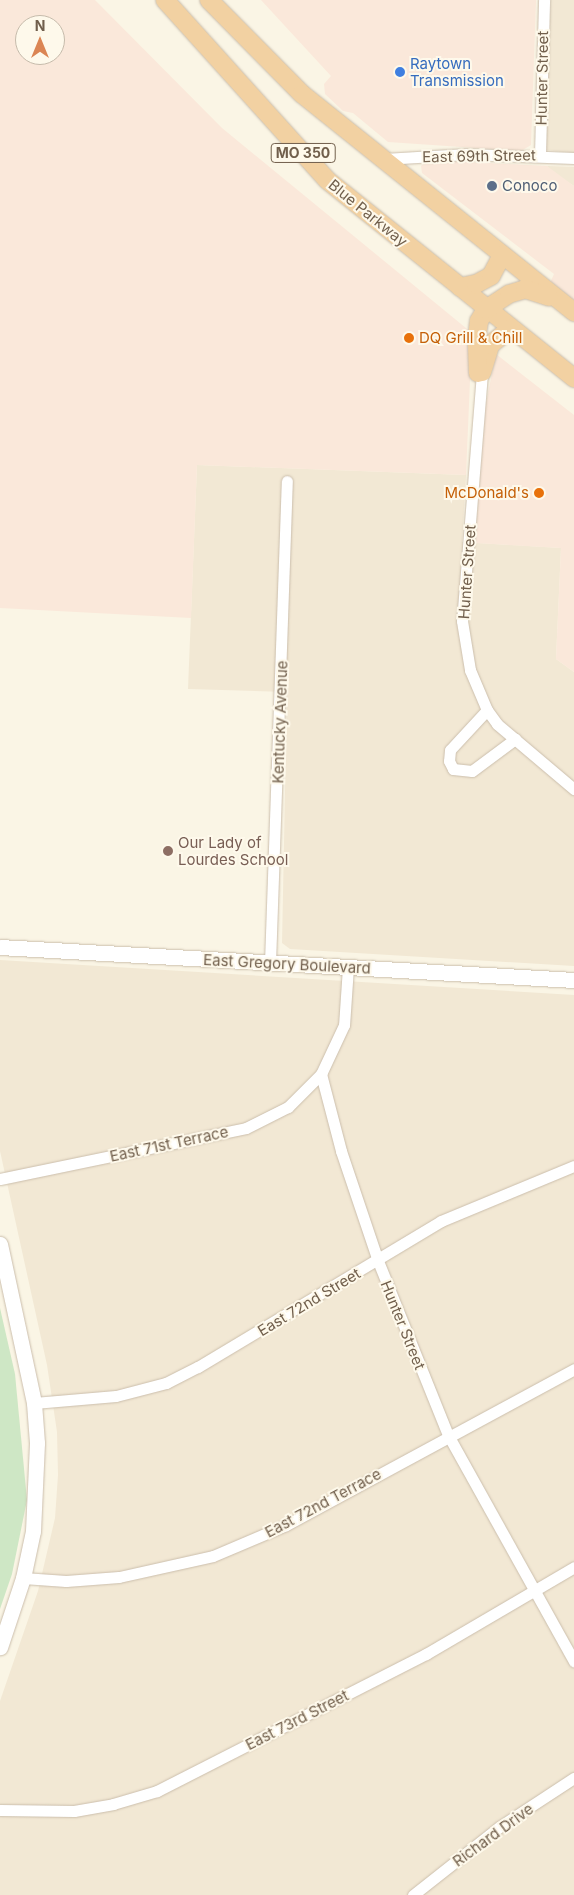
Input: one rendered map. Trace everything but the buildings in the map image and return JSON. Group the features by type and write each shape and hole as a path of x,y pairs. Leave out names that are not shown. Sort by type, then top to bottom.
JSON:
{"highway":[{"name":"Blue Parkway","path":"166,0 327,180 574,378"},
{"name":"MO 350","path":"209,0 302,94 568,307"},
{"path":"460,287 476,284 491,276 502,255"},
{"path":"480,373 477,337 479,321 486,309 509,294 525,289 568,307"},
{"path":"480,373 490,345 511,328"}],"main road":[{"name":"East Gregory Boulevard","path":"0,947 574,980"},
{"path":"0,1244 34,1403 37,1491 23,1578 0,1647"}],"street":[{"name":"Hunter Street","path":"540,156 544,0"},
{"name":"East 69th Street","path":"384,159 467,154 574,158"},
{"name":"Hunter Street","path":"480,373 462,621 470,670 486,710 497,724 574,789"},
{"name":"Kentucky Avenue","path":"270,963 287,481"},
{"path":"486,710 450,750 449,761 453,769 472,771 515,739"},
{"path":"321,1074 344,1025 348,967"},
{"name":"Hunter Street","path":"321,1074 341,1151 378,1261 448,1435 532,1589 574,1661"},
{"name":"East 71st Terrace","path":"0,1179 246,1128 288,1107 321,1074"},
{"name":"East 72nd Street","path":"34,1403 116,1396 166,1383 378,1261 441,1221 574,1166"},
{"name":"East 72nd Terrace","path":"23,1578 66,1581 119,1577 213,1556 286,1525 448,1435 574,1369"},
{"name":"East 73rd Street","path":"0,1810 74,1811 113,1804 157,1791 426,1654 532,1589 574,1567"},
{"name":"Richard Drive","path":"413,1895 499,1827 574,1778"}],"shaded area":[{"path":"0,0 95,0 222,128 472,333 466,475 197,465 191,618 0,608"},
{"path":"261,0 536,0 531,145 521,151 388,142 353,113 343,111 325,94 324,84 331,76"},
{"path":"551,0 574,0 574,153 546,150 543,143"},
{"path":"428,160 547,166 574,186 574,302 550,283 554,274 422,173 421,166"},
{"path":"547,166 574,167 574,186 552,172"},
{"path":"496,354 574,415 574,672 556,659 561,548 475,543 485,408"},
{"path":"197,465 466,475 462,542 561,548 556,659 574,672 574,966 290,949 282,943 287,692 188,689"},
{"path":"0,960 574,995 574,1895 0,1895 0,1701 38,1591 55,1518 58,1475 57,1432 47,1365 0,1151"}],"green space":[{"path":"0,1308 15,1374 27,1500 12,1574 0,1609"}],"place":[{"name":"Raytown Transmission","path":"400,72"},
{"name":"Conoco","path":"492,186"},
{"name":"DQ Grill & Chill","path":"409,338"},
{"name":"McDonald's","path":"539,493"},
{"name":"Our Lady of Lourdes School","path":"168,851"}]}
